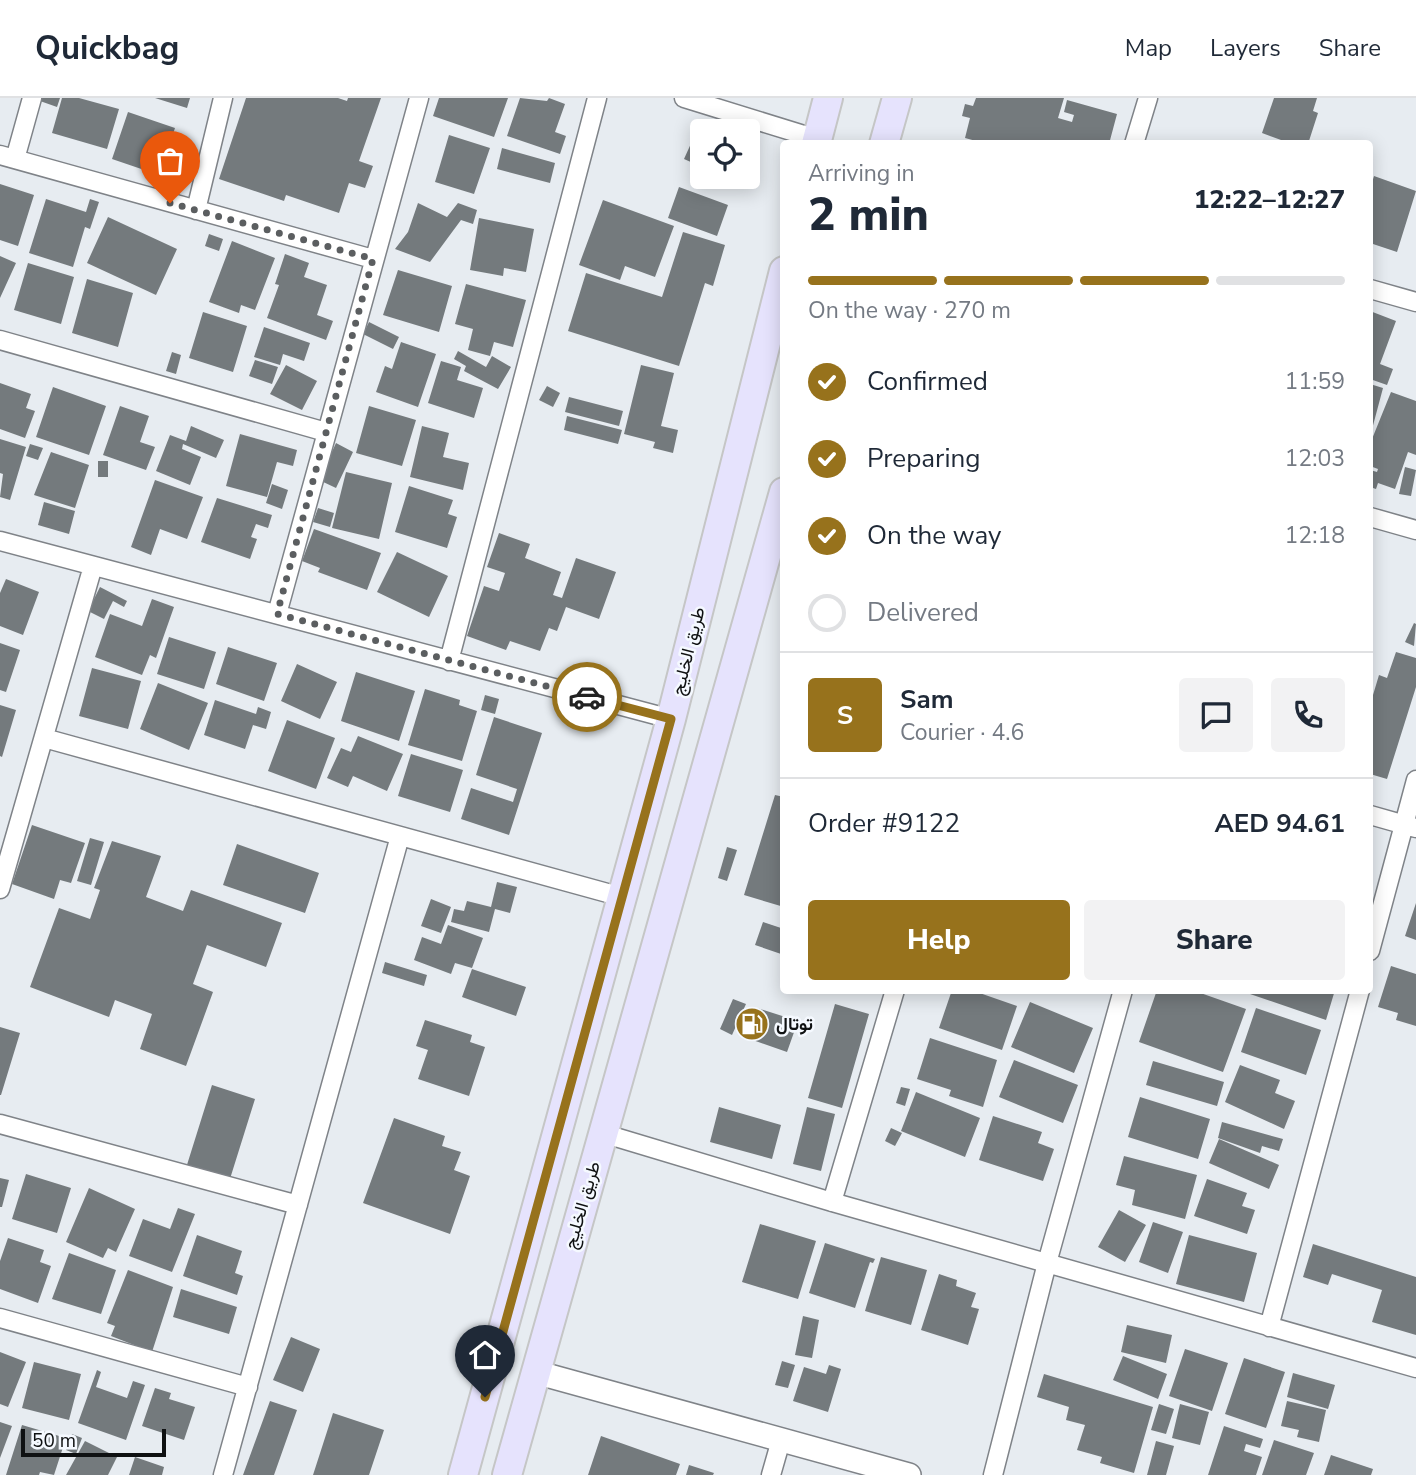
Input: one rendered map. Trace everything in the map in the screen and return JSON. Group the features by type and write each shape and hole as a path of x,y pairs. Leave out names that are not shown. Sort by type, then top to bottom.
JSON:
{"main road":[{"path":"817,140 828,98"},
{"path":"885,140 897,98"},
{"name":"طريق الخليج","path":"463,1475 671,719 780,287"},
{"name":"طريق الخليج","path":"507,1475 780,506"}],"street":[{"path":"32,98 7,157 373,259"},
{"path":"196,210 223,98"},
{"path":"277,614 419,98"},
{"path":"449,661 597,98"},
{"path":"684,98 814,140"},
{"path":"1135,140 1147,98"},
{"path":"1373,290 1416,302"},
{"path":"0,340 326,432"},
{"path":"1373,518 1416,530"},
{"path":"0,541 671,719"},
{"path":"0,889 93,566"},
{"path":"44,738 622,897"},
{"path":"1373,942 1410,827 1416,780"},
{"path":"1373,816 1410,827"},
{"path":"223,1475 400,836"},
{"path":"832,1202 894,994"},
{"path":"993,1475 1047,1263 1122,994"},
{"path":"1269,1327 1359,994"},
{"path":"0,1125 298,1205"},
{"path":"602,1133 832,1202 1416,1368"},
{"path":"0,1318 248,1387"},
{"path":"536,1372 909,1475"},
{"path":"771,1475 781,1440"}],"building":[{"path":"41,98 60,98 57,107 40,101"},
{"path":"62,98 79,98 119,109 107,149 52,133"},
{"path":"155,98 190,98 187,108"},
{"path":"246,98 338,98 347,101 348,98 381,98 359,161 373,166 365,188 349,183 339,213 286,195 284,201 219,179"},
{"path":"439,98 508,98 494,137 433,116"},
{"path":"520,98 547,101 549,98 565,104 555,132 566,136 560,154 507,136"},
{"path":"976,98 1064,98 1058,118 1072,122 1074,115 1064,112 1067,100 1117,114 1110,140 972,140 965,138 970,118 962,116 965,104 973,106"},
{"path":"1274,98 1317,98 1313,111 1318,113 1309,140 1281,140 1262,133"},
{"path":"128,112 175,128 159,175 112,159"},
{"path":"449,135 490,148 474,194 435,182"},
{"path":"690,146 690,162 684,159"},
{"path":"502,148 555,163 550,183 497,169"},
{"path":"1374,176 1416,191 1397,252 1373,244"},
{"path":"0,184 34,195 18,246 0,240"},
{"path":"679,187 728,205 717,236 668,218"},
{"path":"46,199 86,212 90,199 99,202 90,229 85,227 73,267 29,253"},
{"path":"603,200 674,226 655,277 625,266 620,280 579,265"},
{"path":"418,203 447,217 458,203 477,210 473,224 461,220 430,262 395,249 408,232"},
{"path":"108,217 177,249 156,295 87,263"},
{"path":"479,218 534,229 526,272 504,268 503,276 470,270"},
{"path":"683,232 725,245 713,286 705,283 679,366 568,331 586,273 662,297"},
{"path":"209,234 223,239 219,251 205,246"},
{"path":"232,241 275,258 255,310 241,305 239,313 209,302"},
{"path":"285,254 309,263 304,277 327,285 317,315 333,321 326,340 267,318 279,285 275,284"},
{"path":"0,256 16,263 0,298"},
{"path":"28,263 74,277 61,324 14,310"},
{"path":"398,270 452,286 439,332 383,315"},
{"path":"87,279 133,293 118,347 72,333"},
{"path":"466,284 526,300 513,347 494,342 490,356 468,350 473,329 455,324"},
{"path":"203,312 247,326 233,372 189,358"},
{"path":"1373,312 1396,321 1380,364 1393,369 1387,385 1373,380"},
{"path":"369,322 399,337 393,349 363,334"},
{"path":"264,327 310,343 304,361 283,354 280,365 254,357"},
{"path":"401,342 436,354 418,407 376,392 385,366 392,369"},
{"path":"458,351 486,367 492,356 511,367 498,389 464,371 466,366 454,359"},
{"path":"172,352 181,355 176,374 166,371"},
{"path":"255,360 278,367 272,384 249,376"},
{"path":"441,361 461,367 457,380 483,388 474,418 428,403"},
{"path":"286,365 317,381 302,410 270,394"},
{"path":"641,365 674,373 661,426 678,430 673,453 653,448 655,442 624,434"},
{"path":"0,383 31,394 26,408 35,411 25,438 0,429"},
{"path":"1373,385 1383,388 1373,426"},
{"path":"547,386 560,393 553,407 539,400"},
{"path":"53,387 106,406 89,455 36,437"},
{"path":"1391,392 1416,401 1416,455 1408,452 1395,489 1378,483 1376,489 1373,488 1373,471 1377,472 1378,469 1373,467 1373,437"},
{"path":"569,397 623,411 619,426 565,412"},
{"path":"120,406 149,416 140,442 155,447 146,470 103,455"},
{"path":"369,406 416,420 402,466 356,453"},
{"path":"567,416 622,430 618,444 564,430"},
{"path":"191,426 224,440 216,458 183,444 182,449 201,457 190,485 156,471 170,435 186,441"},
{"path":"422,426 449,433 443,457 469,463 463,490 410,477"},
{"path":"240,434 297,450 293,466 277,462 267,497 226,486"},
{"path":"0,439 26,447 10,500 0,497 3,474 0,473"},
{"path":"336,443 353,452 336,488 319,480"},
{"path":"30,444 43,448 38,460 26,456"},
{"path":"51,452 89,465 75,508 34,495"},
{"path":"98,461 108,461 108,477 98,477"},
{"path":"1405,467 1416,470 1411,496 1399,494"},
{"path":"346,472 392,483 379,539 332,528"},
{"path":"155,480 203,497 187,539 160,529 151,555 131,547"},
{"path":"272,484 288,490 282,509 266,503"},
{"path":"409,486 453,500 448,514 457,517 447,548 395,532"},
{"path":"217,498 272,515 268,528 256,524 251,537 257,539 250,559 201,542"},
{"path":"44,502 75,511 69,534 38,525"},
{"path":"318,508 334,513 330,527 313,522"},
{"path":"314,529 381,553 367,590 318,572 320,568 302,561"},
{"path":"499,533 530,544 525,558 561,572 553,595 562,598 576,558 616,572 599,619 566,607 557,631 549,628 540,651 510,641 506,650 467,636 484,586 499,591 505,573 487,567"},
{"path":"397,552 448,576 429,617 377,592"},
{"path":"6,579 39,592 23,635 0,626 0,593"},
{"path":"100,587 127,601 124,607 113,601 104,619 88,611"},
{"path":"152,599 174,607 156,658 150,655 142,675 95,657 110,614 142,626"},
{"path":"1414,623 1416,624 1414,646 1405,642"},
{"path":"169,637 216,652 204,689 157,674"},
{"path":"0,643 20,650 6,692 0,690"},
{"path":"228,647 277,663 264,701 216,684"},
{"path":"1396,652 1416,658 1416,687 1387,779 1373,775 1373,695 1379,675 1387,678"},
{"path":"297,664 337,682 320,719 281,701"},
{"path":"92,668 141,681 128,729 79,716"},
{"path":"356,672 415,691 399,741 341,721"},
{"path":"158,683 208,703 189,750 140,729"},
{"path":"425,689 460,700 459,705 477,711 462,761 408,745"},
{"path":"485,695 499,699 495,714 481,710"},
{"path":"215,700 256,714 258,707 271,712 266,729 253,725 245,749 204,735"},
{"path":"0,705 16,710 2,757 0,756"},
{"path":"494,717 542,733 509,835 461,819 471,788 513,802 517,789 476,775"},
{"path":"287,720 335,738 316,789 268,771"},
{"path":"358,736 403,754 387,791 353,776 348,787 327,778 341,748 351,752"},
{"path":"411,754 463,770 450,812 398,796"},
{"path":"775,795 780,796 780,906 744,895"},
{"path":"32,825 85,843 71,883 60,880 54,899 12,884"},
{"path":"90,838 104,842 91,885 77,881"},
{"path":"112,841 161,856 146,897 183,911 191,890 282,923 266,967 207,945 193,984 213,992 186,1066 140,1049 152,1014 115,1000 109,1017 30,987 59,908 90,919 100,890 94,888"},
{"path":"237,844 319,873 305,913 223,885"},
{"path":"727,847 737,850 727,881 718,878"},
{"path":"497,882 517,887 510,913 495,909 489,932 451,922 454,909 464,911 467,901 491,907"},
{"path":"431,899 451,907 441,933 421,926"},
{"path":"1416,903 1416,940 1405,936"},
{"path":"763,922 780,928 780,954 755,945"},
{"path":"448,925 483,938 472,968 455,963 451,974 414,960 422,937 441,944"},
{"path":"385,962 427,975 424,986 382,973"},
{"path":"1391,966 1416,974 1416,1026 1396,1020 1398,1013 1378,1007"},
{"path":"472,969 526,987 516,1016 462,997"},
{"path":"951,994 982,994 1017,1006 1002,1050 939,1028"},
{"path":"1156,994 1203,994 1246,1009 1223,1072 1139,1042"},
{"path":"1250,994 1334,994 1326,1020"},
{"path":"733,999 746,1004 732,1035 720,1029"},
{"path":"1030,1002 1093,1028 1074,1073 1011,1047"},
{"path":"835,1004 869,1014 842,1108 808,1098"},
{"path":"757,1008 798,1021 787,1052 747,1038"},
{"path":"1256,1008 1321,1030 1306,1075 1241,1052"},
{"path":"425,1020 472,1035 470,1042 485,1047 469,1096 418,1079 428,1050 416,1046"},
{"path":"0,1027 20,1033 1,1095 0,1095"},
{"path":"930,1038 997,1060 983,1107 949,1096 951,1090 917,1079"},
{"path":"1014,1060 1078,1085 1063,1123 999,1097"},
{"path":"1153,1061 1224,1082 1217,1106 1146,1085"},
{"path":"1240,1065 1280,1080 1275,1093 1295,1101 1284,1129 1225,1102"},
{"path":"212,1085 255,1099 229,1182 186,1168"},
{"path":"901,1087 910,1089 905,1106 896,1103"},
{"path":"916,1092 980,1118 965,1157 901,1131"},
{"path":"1140,1097 1210,1119 1198,1159 1128,1137"},
{"path":"719,1107 781,1125 772,1159 710,1142"},
{"path":"807,1107 835,1114 821,1171 793,1164"},
{"path":"993,1116 1042,1132 1038,1143 1054,1149 1043,1181 979,1160"},
{"path":"394,1118 445,1136 442,1146 461,1152 454,1170 470,1176 450,1234 363,1203"},
{"path":"1222,1122 1283,1139 1279,1151 1262,1146 1260,1153 1218,1138"},
{"path":"891,1128 902,1133 895,1146 885,1141"},
{"path":"1219,1139 1279,1165 1269,1189 1209,1163"},
{"path":"1124,1156 1197,1175 1185,1219 1132,1205 1135,1190 1116,1185"},
{"path":"26,1174 71,1188 57,1233 12,1219"},
{"path":"0,1178 9,1180 2,1207 0,1207"},
{"path":"1207,1179 1247,1193 1242,1206 1255,1210 1247,1234 1194,1216"},
{"path":"89,1188 135,1209 116,1252 108,1248 103,1258 66,1242"},
{"path":"178,1208 195,1214 172,1272 129,1256 143,1219 170,1229"},
{"path":"1119,1210 1146,1225 1125,1262 1098,1247"},
{"path":"1153,1222 1183,1232 1168,1273 1139,1262"},
{"path":"760,1224 816,1241 798,1299 742,1282"},
{"path":"197,1235 242,1251 235,1273 243,1276 237,1295 183,1276"},
{"path":"1189,1235 1257,1253 1244,1302 1176,1284"},
{"path":"8,1238 44,1250 40,1262 51,1266 38,1303 0,1289 0,1261"},
{"path":"825,1243 875,1259 873,1263 870,1262 855,1308 809,1293"},
{"path":"1313,1244 1416,1277 1416,1335 1372,1322 1382,1290 1332,1274 1328,1285 1303,1277"},
{"path":"69,1253 116,1270 101,1314 52,1299"},
{"path":"881,1257 927,1270 911,1325 865,1311"},
{"path":"128,1270 173,1287 152,1352 111,1336 115,1326 107,1323"},
{"path":"939,1274 957,1280 956,1286 976,1293 971,1307 979,1309 968,1345 921,1330"},
{"path":"181,1289 237,1307 229,1334 173,1317"},
{"path":"803,1316 819,1320 812,1358 795,1355"},
{"path":"1127,1325 1172,1335 1166,1363 1121,1352"},
{"path":"291,1337 320,1349 303,1392 273,1380"},
{"path":"1185,1349 1228,1363 1212,1411 1169,1396"},
{"path":"0,1352 26,1362 8,1407 0,1404"},
{"path":"1123,1356 1167,1374 1158,1399 1113,1380"},
{"path":"1244,1358 1285,1372 1266,1428 1225,1414"},
{"path":"782,1361 795,1365 788,1388 775,1385"},
{"path":"34,1362 81,1374 69,1420 22,1408"},
{"path":"829,1365 841,1369 828,1412 793,1401 804,1367 826,1374"},
{"path":"97,1370 101,1372 96,1387 127,1398 133,1381 145,1385 126,1440 78,1423"},
{"path":"1293,1373 1335,1385 1328,1409 1287,1397"},
{"path":"1044,1374 1153,1407 1134,1473 1100,1463 1102,1457 1077,1450 1085,1425 1066,1420 1069,1407 1037,1397"},
{"path":"155,1388 171,1393 169,1399 195,1407 184,1440 142,1426"},
{"path":"270,1401 297,1410 274,1475 243,1475"},
{"path":"1287,1401 1326,1410 1319,1442 1297,1437 1299,1430 1281,1426"},
{"path":"1159,1404 1174,1409 1166,1434 1151,1430"},
{"path":"1180,1404 1209,1412 1200,1445 1172,1438"},
{"path":"333,1413 384,1430 369,1475 313,1475"},
{"path":"0,1422 12,1426 0,1458"},
{"path":"22,1425 66,1438 54,1475 40,1472 39,1475 6,1475"},
{"path":"1224,1426 1263,1439 1260,1448 1246,1444 1244,1451 1262,1457 1256,1475 1208,1475"},
{"path":"72,1434 82,1438 76,1454 66,1450"},
{"path":"601,1436 680,1464 676,1475 588,1475"},
{"path":"1274,1440 1314,1453 1306,1475 1262,1475"},
{"path":"85,1441 117,1457 108,1475 66,1475"},
{"path":"1156,1441 1174,1446 1166,1475 1147,1475"},
{"path":"1331,1455 1373,1469 1371,1475 1324,1475"},
{"path":"135,1457 164,1467 162,1475 129,1475"},
{"path":"689,1465 714,1473 686,1475"}],"way so far":[{"path":"170,203 373,259 277,614 587,697"}],"place":[{"name":"توتال","path":"752,1024"}],"route":[{"path":"485,1397 671,719 587,697"}]}
